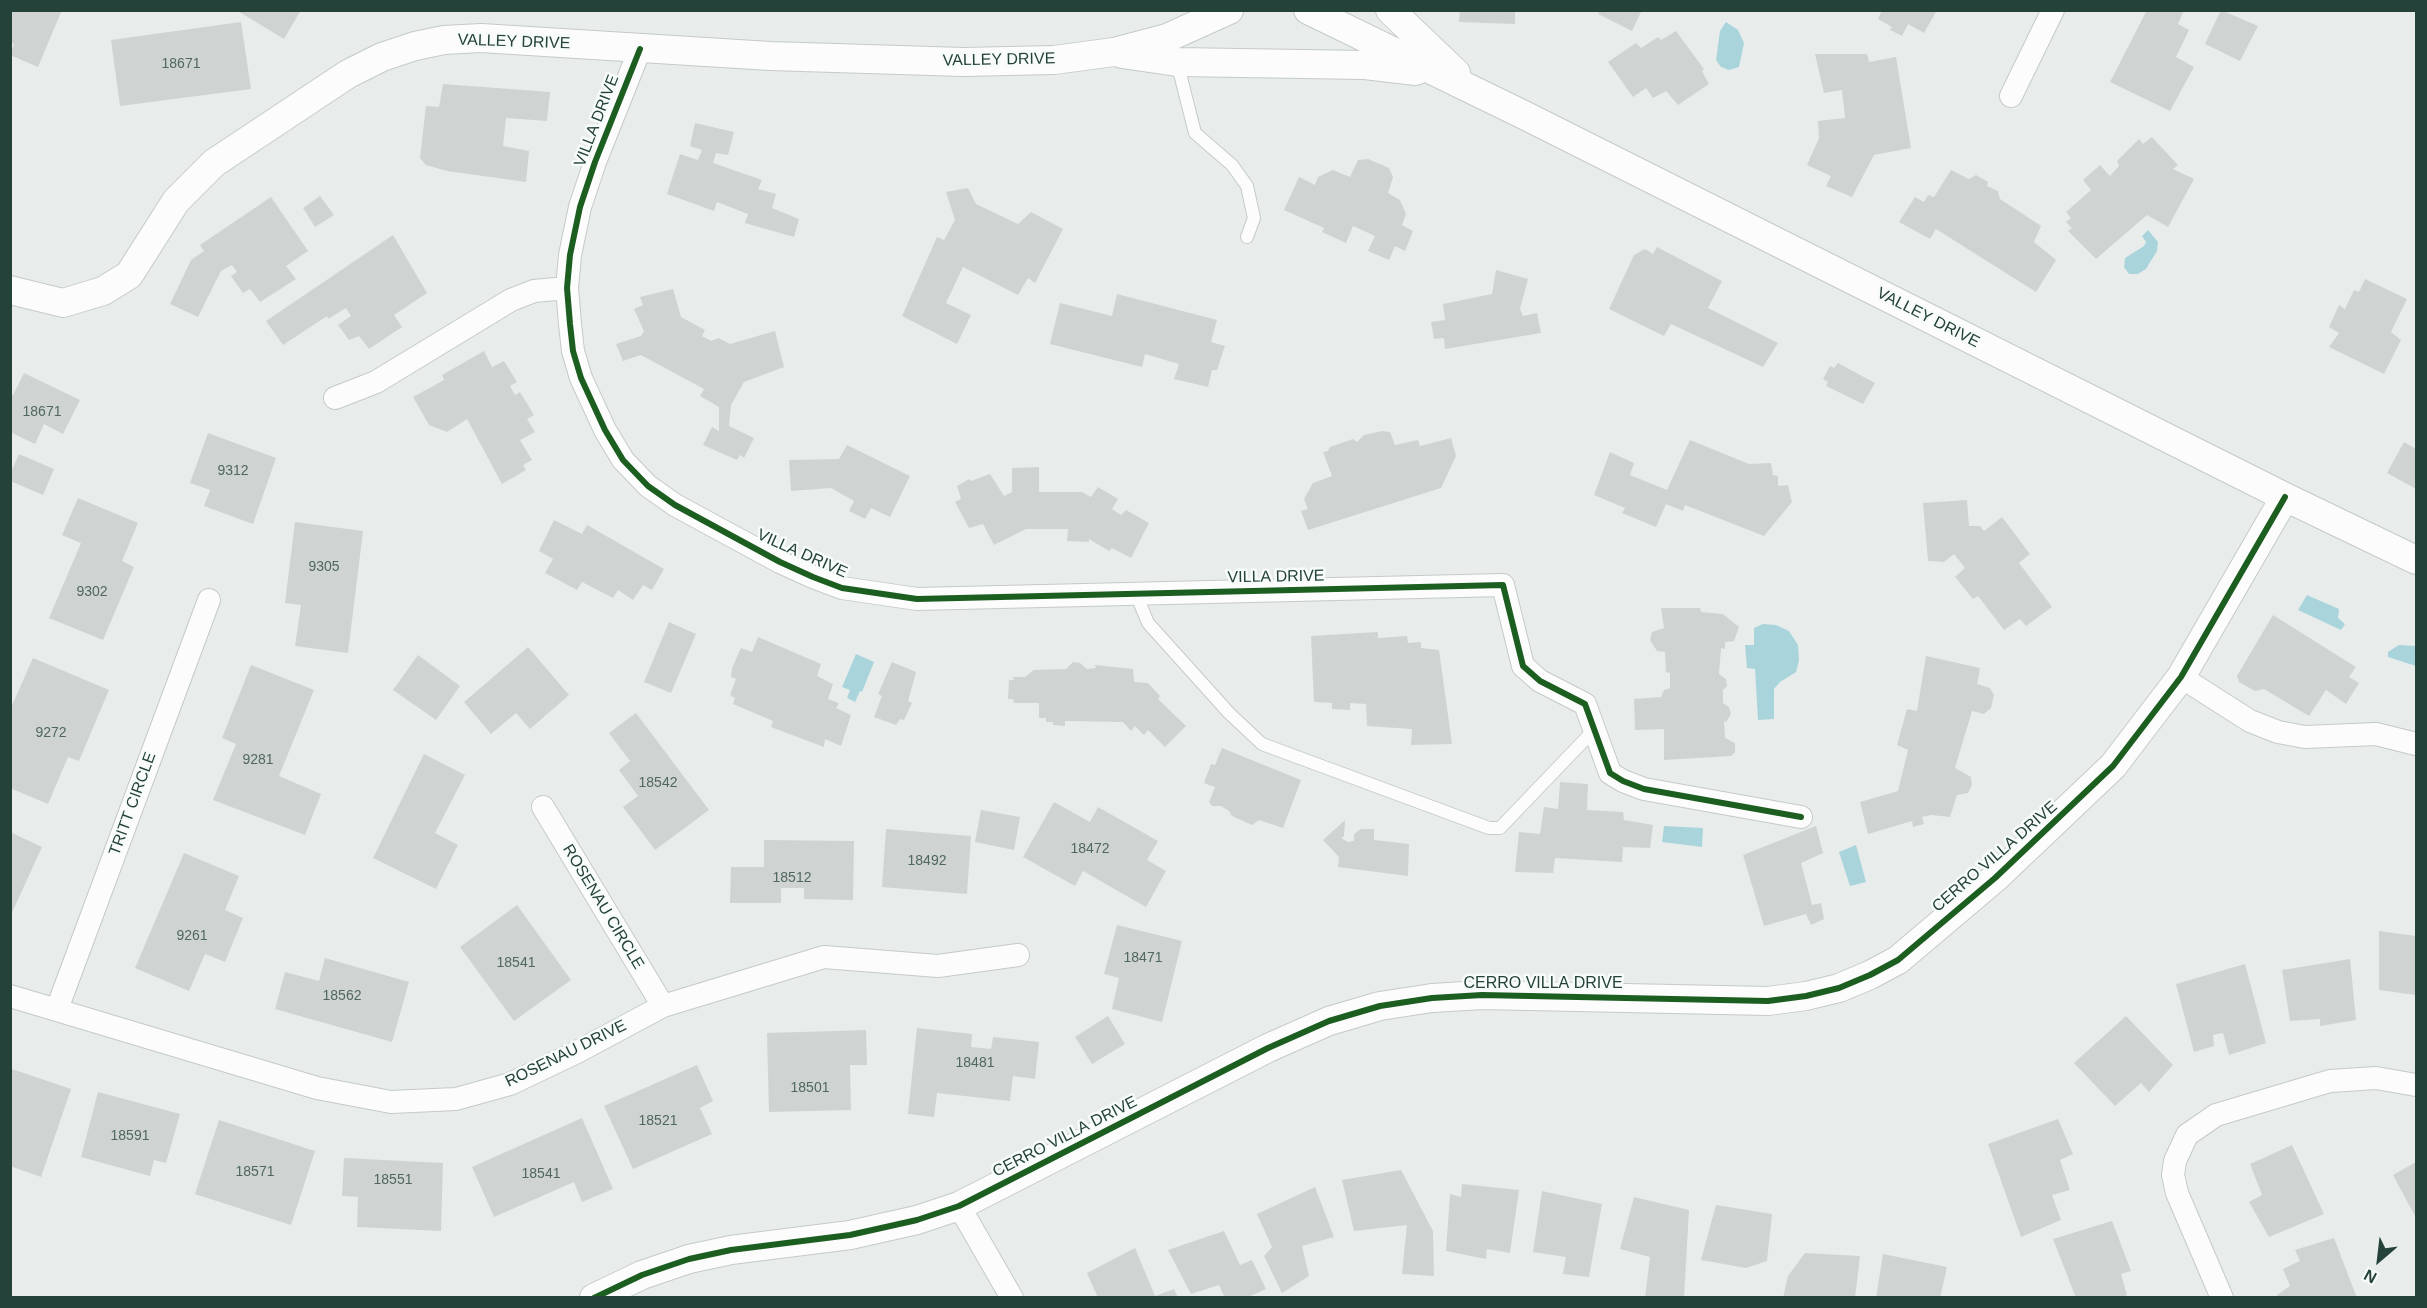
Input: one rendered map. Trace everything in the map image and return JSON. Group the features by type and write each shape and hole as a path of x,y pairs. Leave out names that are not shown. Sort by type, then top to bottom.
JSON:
{"street":[{"name":"VALLEY DRIVE","path":"10,290 63,303 103,291 129,275 176,201 214,163 348,74 382,57 415,46 463,39 640,49 963,62 1054,60 1114,52 1167,38 1230,10"},
{"name":"VALLEY DRIVE","path":"1308,10 1472,89 2285,497 2416,560"},
{"path":"1390,10 1472,89"},
{"path":"2011,96 2053,10"},
{"name":"VILLA DRIVE","path":"640,49 595,162 580,207 570,255 567,288 575,360 605,430 623,460 648,486 675,505 780,562 842,588 917,599 1503,585 1523,666 1540,681 1585,704 1594,730"},
{"name":"VALLEY DRIVE","path":"1114,52 1145,60 1365,65 1440,74"},
{"path":"335,398 376,382 511,300 534,291 567,288"},
{"name":"CERRO VILLA DRIVE","path":"594,1298 642,1275 689,1259 731,1250 850,1235 917,1220 959,1206 1268,1048 1329,1021 1380,1006 1432,998 1482,995 1768,1001 1806,996 1870,975 1898,960 1995,878 2090,791 2162,705 2181,678 2285,497"},
{"name":"TRITT CIRCLE","path":"57,1009 209,600"},
{"path":"2181,678 2250,721 2278,732 2305,737 2388,735 2416,744"},
{"path":"1594,730 1610,773 1623,781 1679,796 1801,817"},
{"name":"ROSENAU CIRCLE","path":"543,807 663,1006"},
{"name":"ROSENAU DRIVE","path":"10,996 317,1088 391,1102 456,1099 510,1084 577,1052 663,1006 824,957 938,966 1018,955"},
{"path":"2222,1298 2177,1193 2173,1175 2175,1161 2187,1135 2216,1115 2330,1081 2376,1078 2416,1085"},
{"path":"959,1206 1012,1298"}],"lane":[{"path":"1177,62 1195,133 1232,165 1247,186 1254,218 1247,237"},
{"path":"1137,594 1148,623 1229,713 1262,744 1489,828 1500,828 1594,730"}],"water":[{"path":"1726,22 1738,30 1744,43 1739,67 1729,70 1721,67 1716,60 1720,31"},
{"path":"2148,230 2158,242 2157,251 2146,269 2138,274 2129,274 2124,267 2125,258 2144,246 2146,242 2142,236"},
{"path":"2307,595 2339,609 2338,618 2345,624 2341,630 2298,610"},
{"path":"1763,624 1776,625 1789,631 1798,645 1799,660 1796,672 1780,682 1774,689 1774,719 1758,720 1755,669 1747,668 1745,645 1754,645 1754,628"},
{"path":"2399,645 2416,646 2416,666 2388,657 2388,652"},
{"path":"856,654 874,662 862,692 860,691 855,702 847,698 850,690 842,687"},
{"path":"1664,826 1703,828 1702,847 1662,842"},
{"path":"1856,845 1866,882 1850,886 1839,852"}],"building":[{"path":"10,10 62,10 38,67 10,55 14,44 10,42"},
{"path":"236,10 301,10 284,39"},
{"path":"1460,10 1515,10 1515,24 1459,22"},
{"path":"1600,10 1642,10 1632,31 1598,14"},
{"path":"1882,10 1937,10 1924,33 1908,24 1902,36 1890,30 1892,27 1878,19"},
{"path":"2147,10 2184,10 2178,24 2189,30 2176,57 2194,67 2170,111 2110,82"},
{"path":"2221,10 2258,26 2240,61 2205,44"},
{"path":"241,22 251,89 120,106 111,40"},
{"path":"1676,31 1704,69 1702,71 1709,84 1678,105 1666,91 1653,98 1646,88 1633,97 1608,62 1636,43 1641,48 1658,37 1661,40"},
{"path":"1815,54 1867,54 1869,62 1896,57 1911,148 1874,155 1852,197 1826,186 1831,176 1807,165 1819,138 1818,121 1845,118 1842,90 1824,93"},
{"path":"443,84 550,92 547,121 506,118 503,146 529,151 526,182 447,171 426,165 420,158 426,106 439,107"},
{"path":"695,123 734,132 728,155 716,153 713,163 762,180 758,189 776,194 772,208 799,219 794,237 745,223 748,214 717,202 714,211 667,194 680,154 698,160 702,150 690,146"},
{"path":"2152,137 2178,165 2173,169 2194,179 2168,227 2147,215 2096,259 2068,231 2072,228 2066,222 2071,218 2066,212 2091,190 2083,180 2100,165 2110,176 2119,166 2117,161 2139,139 2143,144"},
{"path":"1368,159 1389,168 1393,177 1388,193 1400,200 1406,214 1402,225 1413,231 1405,251 1395,246 1389,260 1368,251 1375,236 1353,226 1346,243 1322,232 1324,228 1284,210 1299,177 1315,185 1318,177 1333,170 1350,177 1358,160"},
{"path":"1951,170 1969,179 1976,175 1988,182 1987,186 1998,191 2000,199 2041,226 2034,242 2056,260 2036,292 1936,229 1930,239 1899,222 1915,197 1924,202 1928,195 1934,197"},
{"path":"968,188 976,204 1018,224 1031,212 1063,229 1035,283 1028,278 1018,295 963,267 946,303 971,315 957,344 902,316 937,237 944,240 955,220 946,192"},
{"path":"320,196 334,215 315,227 303,208"},
{"path":"271,197 308,251 286,266 296,279 260,302 250,289 243,293 231,276 237,272 232,265 221,271 198,317 170,304 191,260 204,251 200,245"},
{"path":"393,235 427,293 394,315 402,327 369,349 359,336 349,340 338,325 351,316 346,308 328,319 327,316 283,345 266,321"},
{"path":"1657,247 1722,281 1708,308 1778,343 1763,367 1671,324 1664,336 1609,309 1634,255 1645,249 1653,254"},
{"path":"1496,270 1528,279 1520,309 1523,316 1537,313 1541,333 1445,349 1444,338 1434,339 1431,322 1445,320 1443,304 1492,294"},
{"path":"2365,279 2407,299 2391,332 2401,340 2384,374 2329,347 2339,333 2329,327 2339,305 2345,309 2354,290 2359,292"},
{"path":"673,289 681,317 705,330 702,336 711,341 719,338 730,344 775,331 784,367 744,382 731,405 729,426 754,438 744,458 740,455 737,460 703,445 712,427 719,431 719,407 700,396 704,389 641,355 623,361 616,344 641,336 644,331 634,309 643,305 640,297"},
{"path":"1117,294 1217,320 1211,342 1225,346 1217,370 1212,370 1208,387 1174,379 1179,364 1145,354 1142,367 1050,344 1060,303 1112,316"},
{"path":"484,351 492,367 504,361 517,382 510,386 515,395 520,392 534,415 527,419 535,432 520,440 532,460 523,465 526,470 502,484 467,419 447,432 429,425 413,397 444,380 442,375"},
{"path":"1838,363 1875,383 1863,404 1826,386 1828,382 1823,379 1830,366 1834,368"},
{"path":"24,373 80,400 63,434 44,424 35,444 10,432 10,393 13,395"},
{"path":"1382,431 1390,432 1395,445 1418,440 1420,446 1451,438 1456,456 1441,488 1308,530 1301,511 1308,509 1304,499 1313,483 1332,476 1323,452 1328,451 1330,447 1353,439 1357,442 1364,435"},
{"path":"208,433 276,458 253,524 204,506 210,490 190,483"},
{"path":"1690,440 1749,464 1771,463 1773,475 1778,476 1778,486 1788,485 1792,502 1764,536 1685,505 1683,511 1666,504 1656,527 1622,513 1625,508 1594,495 1610,452 1634,463 1630,475 1667,490"},
{"path":"2404,442 2416,449 2416,489 2387,473"},
{"path":"847,445 910,476 890,517 871,508 865,519 849,511 854,501 831,488 791,491 789,460 839,459"},
{"path":"19,454 54,469 43,495 10,481 10,474"},
{"path":"1039,467 1039,492 1082,492 1091,497 1098,487 1118,499 1112,509 1121,515 1126,510 1149,523 1131,558 1112,548 1109,551 1089,539 1089,542 1067,541 1068,529 1026,529 994,545 983,524 969,528 955,502 961,499 957,486 969,479 971,481 990,474 1004,496 1012,492 1012,468"},
{"path":"78,498 138,523 122,561 134,567 103,640 49,618 81,543 62,535"},
{"path":"1967,500 1969,526 1980,526 1984,531 2002,517 2030,554 2019,563 2052,607 2026,626 2020,619 2004,630 1978,596 1973,599 1955,577 1965,568 1954,554 1944,562 1928,561 1923,503"},
{"path":"554,520 582,534 587,525 664,569 652,590 643,585 633,600 618,590 613,598 582,582 577,590 545,573 553,559 539,551"},
{"path":"295,522 363,531 348,653 295,646 301,605 285,603"},
{"path":"1661,608 1700,608 1701,612 1723,614 1739,627 1734,641 1725,642 1725,649 1721,648 1719,674 1726,679 1727,686 1723,690 1723,703 1729,707 1731,714 1726,722 1724,721 1725,738 1735,743 1735,752 1731,756 1664,760 1664,729 1635,730 1634,699 1661,697 1664,690 1670,688 1670,673 1666,672 1665,652 1657,651 1650,640 1652,632 1664,628"},
{"path":"2273,615 2356,667 2349,677 2359,683 2346,704 2326,690 2309,716 2264,689 2255,691 2239,682 2237,676"},
{"path":"669,622 696,634 671,693 644,682"},
{"path":"1378,632 1378,638 1407,636 1408,643 1421,642 1421,648 1439,650 1452,744 1411,745 1412,729 1367,726 1366,704 1350,703 1350,710 1332,709 1332,703 1314,702 1311,636"},
{"path":"758,637 821,664 817,676 833,684 828,699 839,703 836,708 851,715 841,746 825,739 824,747 771,727 773,721 733,704 735,698 730,695 736,679 731,677 732,668 741,648 752,652"},
{"path":"528,647 569,695 530,729 516,713 491,734 464,702"},
{"path":"418,655 460,686 436,720 393,690"},
{"path":"1926,656 1980,668 1977,684 1990,688 1994,695 1991,708 1984,714 1972,711 1955,768 1971,777 1972,785 1968,793 1957,795 1950,817 1931,815 1922,817 1924,824 1913,827 1912,821 1868,834 1860,802 1898,791 1908,750 1897,745 1907,709 1917,711"},
{"path":"33,658 109,690 79,761 68,757 48,804 10,788 10,710"},
{"path":"892,662 916,672 908,701 912,703 904,720 900,719 896,725 874,717 882,696 878,694"},
{"path":"1073,662 1080,663 1087,669 1096,668 1095,665 1133,669 1134,682 1148,683 1160,696 1158,699 1186,726 1165,747 1148,730 1144,735 1135,726 1131,731 1123,722 1065,721 1065,726 1053,725 1053,722 1046,722 1046,718 1039,718 1039,703 1014,703 1013,699 1008,699 1009,680 1014,680 1013,677 1025,677 1034,670 1066,669"},
{"path":"251,665 314,690 279,776 321,794 305,835 213,800 236,744 222,738"},
{"path":"636,713 709,810 655,850 623,807 638,796 619,770 630,761 609,733"},
{"path":"1222,748 1301,780 1283,828 1259,820 1252,825 1232,816 1221,806 1212,806 1209,802 1215,787 1204,783 1211,764 1215,765"},
{"path":"424,754 465,775 435,833 458,845 436,889 373,858"},
{"path":"1560,782 1588,784 1587,810 1623,812 1624,820 1653,825 1650,848 1623,847 1622,862 1555,858 1553,873 1515,872 1519,832 1540,834 1544,807 1558,809"},
{"path":"1054,802 1090,822 1098,807 1158,841 1147,860 1166,871 1146,907 1083,871 1075,886 1023,857"},
{"path":"981,810 1020,817 1014,850 975,842"},
{"path":"1345,820 1344,836 1341,838 1348,842 1354,841 1354,834 1361,829 1374,829 1374,840 1409,844 1408,876 1338,867 1339,857 1323,840"},
{"path":"1816,826 1823,853 1801,863 1812,905 1821,903 1824,919 1811,925 1806,914 1764,926 1743,855"},
{"path":"886,829 971,836 967,894 882,887"},
{"path":"10,832 42,847 10,917"},
{"path":"764,840 854,841 853,900 804,899 804,888 781,888 781,903 730,903 731,867 764,867"},
{"path":"184,853 239,876 225,910 243,918 225,962 205,954 189,991 135,968"},
{"path":"517,905 571,980 514,1021 460,947"},
{"path":"1117,925 1182,941 1162,1022 1112,1009 1119,978 1104,974"},
{"path":"2379,931 2416,936 2416,995 2379,990"},
{"path":"325,958 409,982 392,1042 275,1009 285,972 319,981"},
{"path":"2350,959 2356,1020 2320,1026 2320,1019 2290,1021 2282,970"},
{"path":"2245,964 2266,1043 2229,1055 2223,1033 2213,1035 2214,1046 2194,1052 2176,984"},
{"path":"1108,1016 1125,1044 1092,1064 1075,1037"},
{"path":"2126,1016 2173,1065 2149,1092 2141,1083 2115,1106 2074,1063"},
{"path":"917,1028 972,1034 971,1047 991,1049 993,1037 1039,1042 1035,1079 1013,1076 1010,1101 937,1093 934,1117 908,1114"},
{"path":"866,1030 867,1065 850,1065 851,1110 769,1112 767,1033"},
{"path":"697,1065 713,1101 700,1108 712,1134 633,1169 604,1106"},
{"path":"12,1069 71,1089 41,1177 10,1166"},
{"path":"98,1092 180,1114 166,1163 154,1160 150,1176 81,1157"},
{"path":"582,1118 613,1189 582,1202 574,1182 494,1217 472,1167"},
{"path":"2058,1119 2073,1154 2060,1160 2070,1190 2052,1195 2061,1220 2021,1237 1988,1144"},
{"path":"219,1120 315,1151 291,1225 195,1194"},
{"path":"2292,1145 2324,1214 2269,1237 2249,1202 2262,1195 2250,1164"},
{"path":"344,1158 443,1163 441,1231 357,1227 358,1197 342,1196"},
{"path":"2416,1162 2416,1218 2393,1175"},
{"path":"1401,1170 1433,1231 1434,1276 1402,1274 1407,1225 1354,1231 1342,1180"},
{"path":"1462,1184 1519,1190 1510,1253 1487,1249 1486,1259 1446,1251 1450,1194 1461,1197"},
{"path":"1315,1187 1334,1237 1302,1246 1309,1276 1282,1293 1264,1256 1272,1247 1257,1214"},
{"path":"1542,1191 1602,1204 1589,1277 1563,1274 1566,1257 1533,1252"},
{"path":"1634,1197 1689,1210 1684,1298 1645,1298 1650,1257 1620,1249"},
{"path":"1716,1205 1772,1214 1767,1261 1746,1268 1701,1260"},
{"path":"2112,1221 2131,1271 2121,1274 2127,1295 2120,1298 2076,1298 2053,1239"},
{"path":"1224,1231 1240,1265 1252,1260 1266,1289 1246,1298 1225,1298 1219,1285 1191,1294 1168,1250"},
{"path":"2334,1238 2357,1298 2278,1298 2277,1295 2290,1286 2283,1269 2300,1261 2295,1250"},
{"path":"1135,1248 1155,1296 1174,1289 1178,1298 1098,1298 1087,1273"},
{"path":"1805,1253 1860,1256 1855,1298 1783,1298 1788,1276"},
{"path":"1883,1254 1947,1267 1940,1298 1876,1298"}],"cycle path":[{"path":"640,49 595,162 580,207 570,255 567,288 573,351 581,378 605,430 623,460 648,486 675,505 780,562 813,577 842,588 917,599 1503,585 1523,666 1540,681 1585,704 1610,773 1644,789 1801,817"},
{"path":"594,1298 642,1275 689,1259 731,1250 850,1235 917,1220 959,1206 1268,1048 1329,1021 1380,1006 1432,998 1482,995 1768,1001 1806,996 1839,988 1870,975 1898,960 1995,878 2113,766 2181,677 2285,497"}]}
